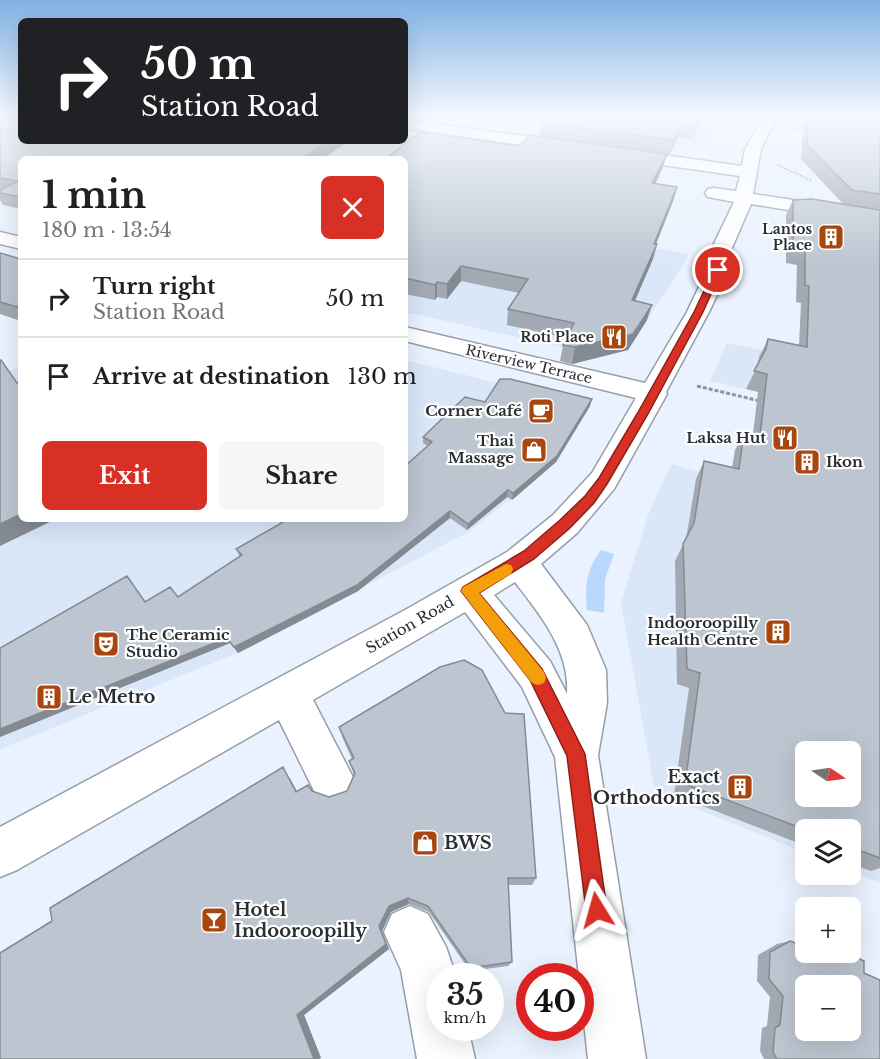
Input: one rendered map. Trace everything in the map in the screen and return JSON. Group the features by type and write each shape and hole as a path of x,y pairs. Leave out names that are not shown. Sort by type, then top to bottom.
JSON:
{"street":[{"path":"714,167 748,172"},
{"name":"Station Road","path":"0,853 469,591 519,562 554,534 589,499 603,481 654,394 698,312 718,270 723,249 744,198 749,167"},
{"name":"Station Road","path":"718,168 715,206 723,249"},
{"path":"715,206 744,198 880,219"},
{"path":"0,238 18,242"},
{"name":"Riverview Terrace","path":"408,335 654,394"},
{"path":"519,562 555,610 582,657 589,685 576,754"},
{"path":"469,591 536,674 576,754 618,1054"},
{"path":"287,694 334,783"},
{"path":"410,932 426,964"},
{"path":"443,1041 446,1059"}],"path":[{"path":"786,167 815,182"},
{"path":"697,386 767,402"}],"shaded area":[{"path":"458,212 688,254 687,259 628,350 601,356 408,313 408,266"},
{"path":"727,343 880,375 746,389 710,381"},
{"path":"408,361 590,406 549,468 470,531 238,653 0,749 0,374 18,367 18,522 408,522"},
{"path":"671,464 880,520 880,883 861,875 861,819 795,819 795,849 655,792 621,603 648,515"},
{"path":"601,550 614,554 605,579 604,613 587,610 586,601 589,571"}],"building":[{"path":"0,167 18,167 18,181 0,178"},
{"path":"408,167 660,167 652,183 677,187 654,244 657,244 632,300 652,305 633,334 575,347 563,345 574,323 508,309 528,279 461,266 447,284 437,282 435,285 408,279"},
{"path":"829,167 880,167 880,194 852,190"},
{"path":"18,181 18,196 0,193 0,190"},
{"path":"812,199 880,210 880,858 861,851 861,819 795,819 795,826 685,784 700,673 687,669 683,544 694,523 704,461 739,469 744,432 760,436 767,374 754,371 766,349 768,339 807,347 809,286 805,285 805,248 793,247 793,200"},
{"path":"0,253 18,258 18,306 0,302"},
{"path":"1,360 18,383 18,515 0,524"},
{"path":"500,379 510,379 592,399 557,456 513,493 508,490 468,524 450,511 357,585 234,647 227,638 0,729 0,648 127,576 145,602 170,587 178,597 242,555 236,549 283,522 408,522 408,463 432,442 423,437 465,397 485,402"},
{"path":"464,660 482,670 505,713 524,714 536,878 508,878 512,962 468,963 428,906 408,898 389,906 379,926 386,944 297,1015 314,1059 0,1059 0,953 52,921 50,908 283,767 296,792 308,785 312,791 329,797 347,791 355,773 349,761 354,758 339,727 440,667"},
{"path":"790,941 795,943 795,963 861,963 861,960 864,961 864,973 880,980 880,1059 777,1059 773,1052 775,1028 780,1025 783,996 769,979 770,952"}],"slow traffic":[{"path":"506,569 469,591 538,678"}],"place":[{"name":"Lantos Place","path":"831,237"},
{"name":"Roti Place","path":"614,337"},
{"name":"Corner Café","path":"541,411"},
{"name":"Laksa Hut","path":"785,438"},
{"name":"Thai Massage","path":"534,450"},
{"name":"Ikon","path":"807,462"},
{"name":"Indooroopilly Health Centre","path":"778,632"},
{"name":"The Ceramic Studio","path":"106,644"},
{"name":"Le Metro","path":"49,697"},
{"name":"Exact Orthodontics","path":"740,787"},
{"name":"BWS","path":"425,843"},
{"name":"Hotel Indooroopilly","path":"214,920"}],"route":[{"path":"597,910 576,754 536,674 469,591 529,555 565,524 603,481 643,414 718,270"}]}
